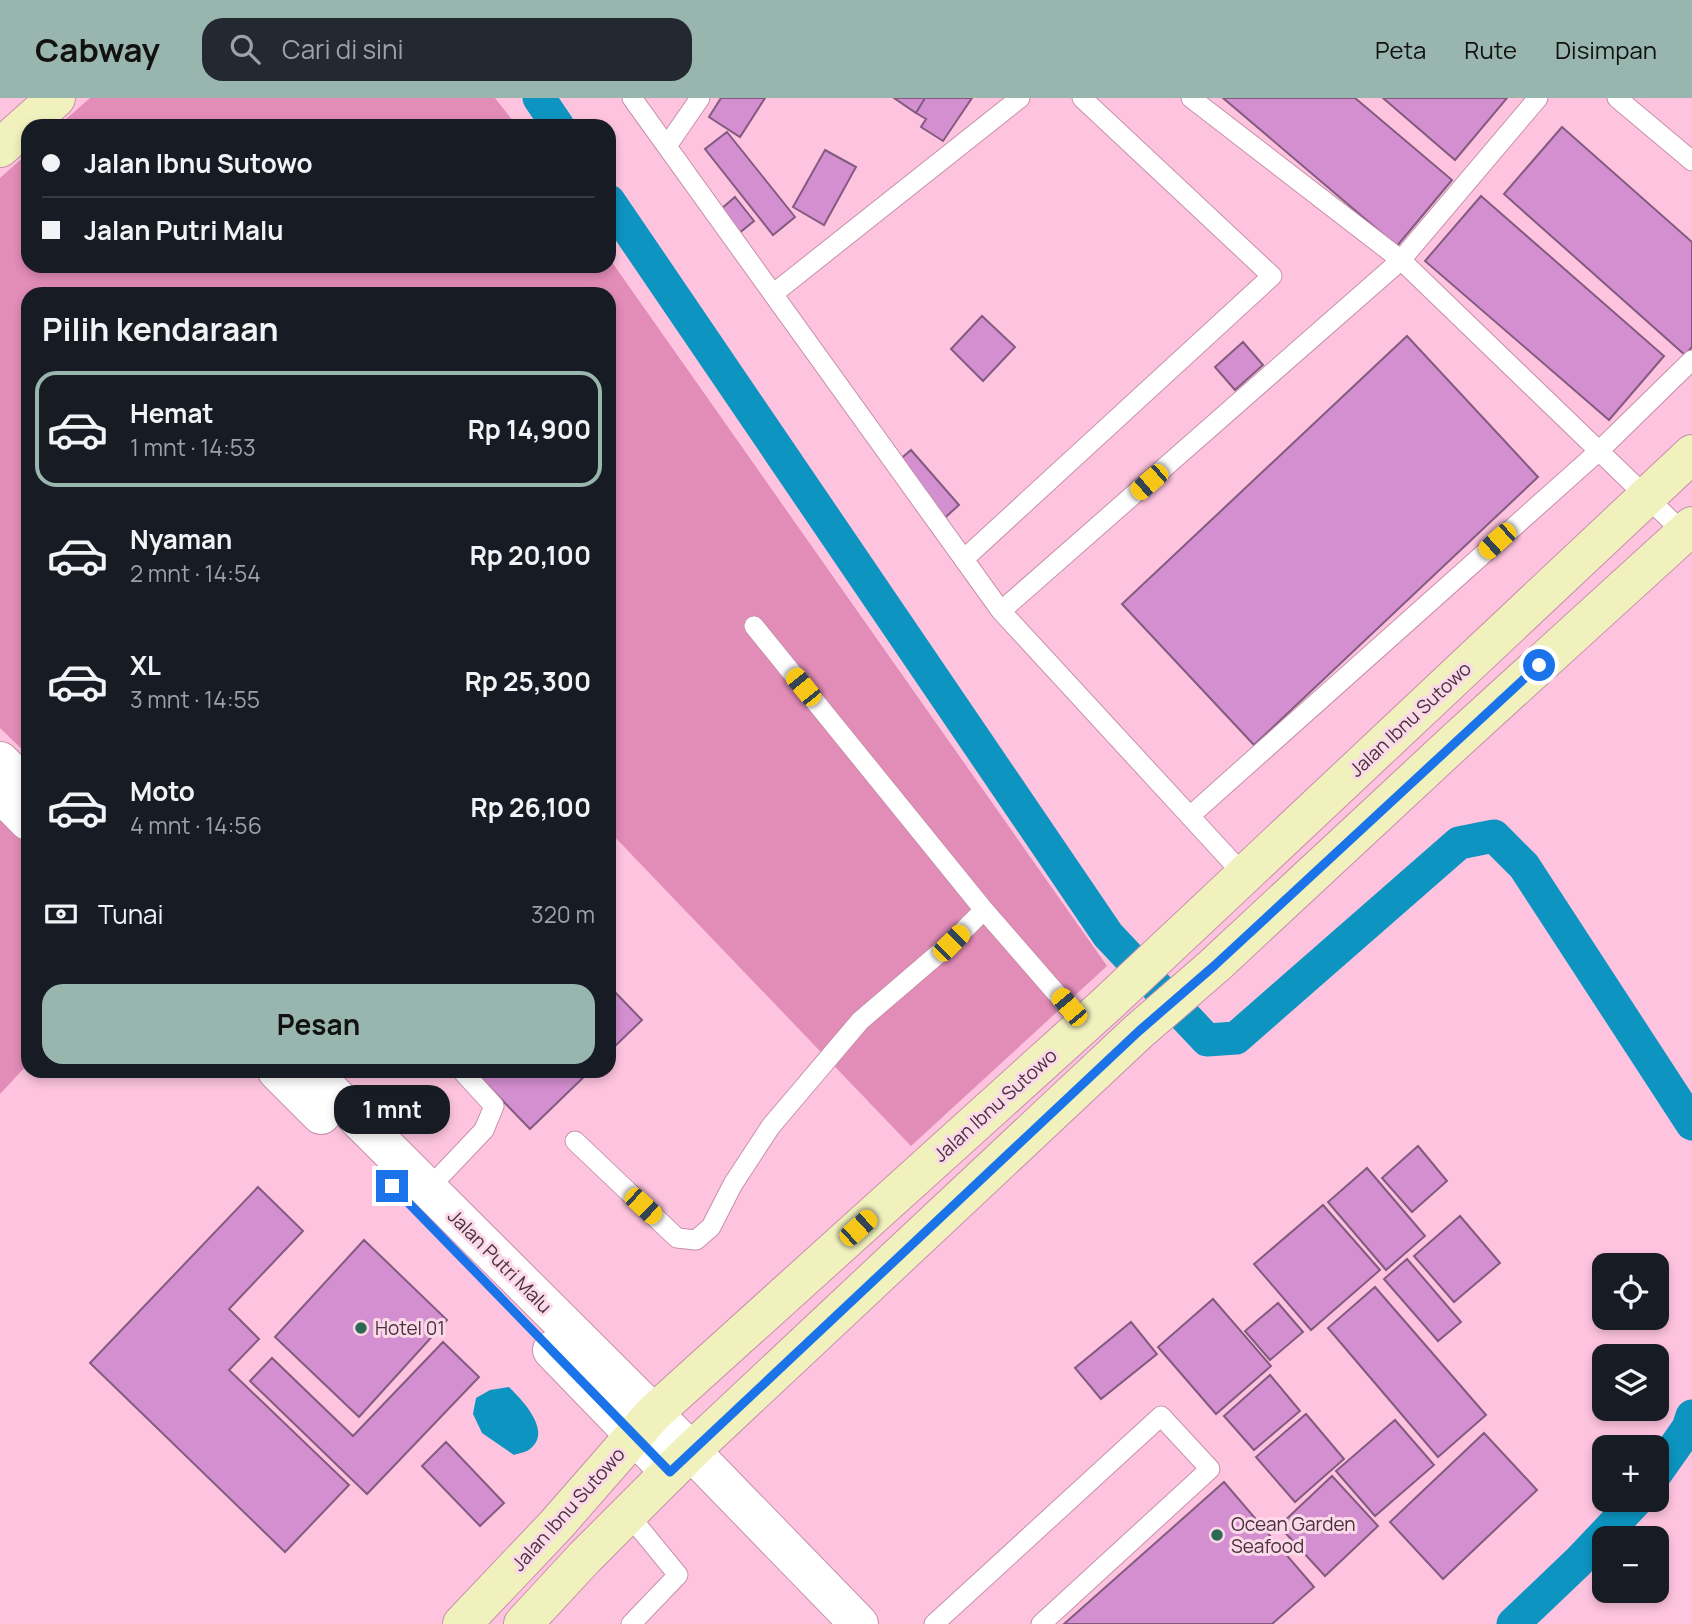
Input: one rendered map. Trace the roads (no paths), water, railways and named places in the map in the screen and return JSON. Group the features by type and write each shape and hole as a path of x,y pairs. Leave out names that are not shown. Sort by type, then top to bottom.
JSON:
{"main road":[{"path":"32,119 56,98"},
{"path":"0,148 21,129"},
{"name":"Jalan Ibnu Sutowo","path":"462,1624 556,1525 643,1424 1096,1014 1692,454"},
{"path":"523,1624 680,1461 1139,1031 1214,966 1688,530"}],"street":[{"path":"0,761 21,782"},
{"path":"0,793 21,814"},
{"name":"Jalan Putri Malu","path":"284,1078 680,1461 859,1624"},
{"name":"Jalan Putri Malu","path":"317,1078 428,1189 643,1424"}],"lane":[{"path":"632,98 1001,611 1244,875"},
{"path":"667,146 700,98"},
{"path":"773,294 1020,98"},
{"path":"964,559 1272,276 1082,98"},
{"path":"1191,98 1401,260 1646,497 1688,530"},
{"path":"1001,611 1401,260 1538,98"},
{"path":"1617,98 1692,161"},
{"path":"1190,816 1600,450 1692,360"},
{"path":"754,626 984,910 1096,1014"},
{"path":"575,1141 677,1238 696,1240 711,1227 733,1185 771,1126 860,1021 951,943 984,910"},
{"path":"428,1189 484,1130 494,1106 469,1078"},
{"path":"934,1624 1161,1416 1210,1469 1041,1624"},
{"path":"628,1514 678,1576 631,1624"}],"water":[{"path":"509,1387 533,1416 538,1434 530,1449 514,1455 482,1433 473,1414 476,1398 490,1390"}],"waterway":[{"path":"539,98 553,119"},
{"path":"616,211 1108,935 1207,1040 1236,1038 1459,843 1494,836 1524,866 1692,1124"},
{"path":"1669,1455 1688,1428 1692,1416"},
{"path":"1513,1624 1626,1512"}],"place":[{"name":"Hotel 01","path":"361,1328"},
{"name":"Ocean Garden Seafood","path":"1217,1535"}]}
